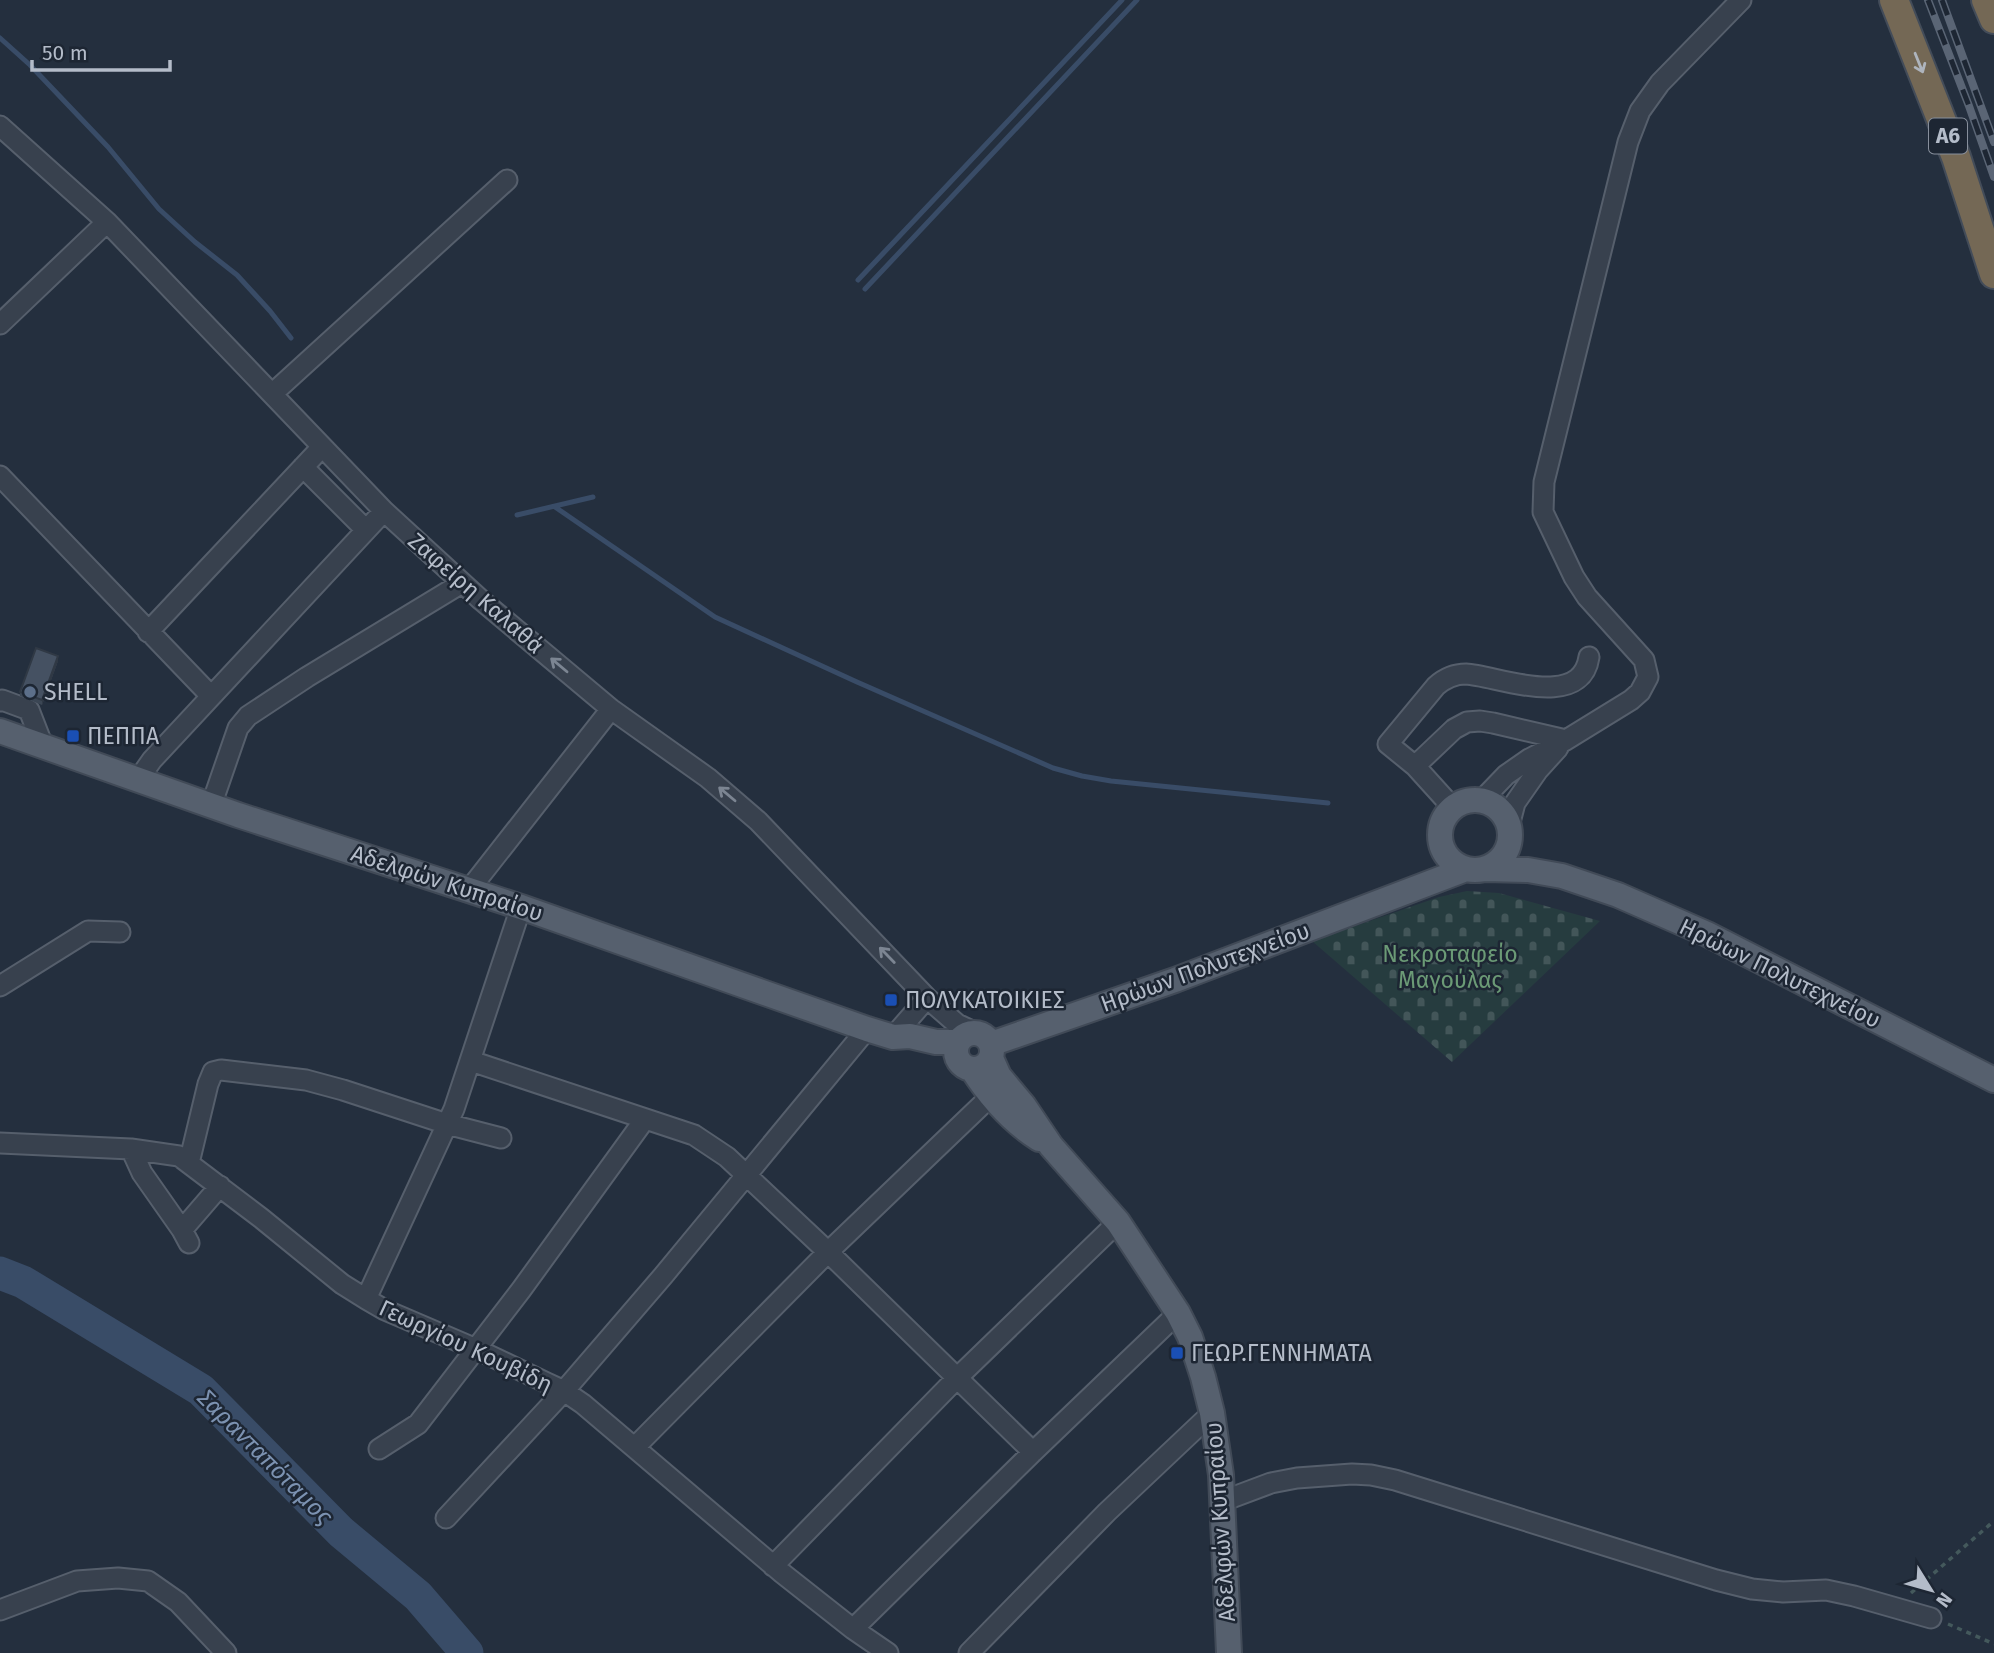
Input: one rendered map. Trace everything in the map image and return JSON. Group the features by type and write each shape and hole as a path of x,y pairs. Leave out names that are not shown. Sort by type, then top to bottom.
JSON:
{"highway":[{"name":"Α6","path":"1894,0 1956,157 1994,274"},
{"path":"1986,0 1994,19"}],"main road":[{"name":"Αδελφών Κυπραίου","path":"0,731 211,806 521,906 893,1037 910,1036 975,1052 999,1076 1024,1106 1051,1146 1118,1222 1178,1313 1189,1337 1212,1413 1223,1501 1229,1653"},
{"path":"1482,800 1494,805 1504,814 1510,830 1506,852 1493,865 1475,869 1450,859 1441,843 1442,824 1453,808 1467,801 1482,800"},
{"name":"Ηρώων Πολυτεχνείου","path":"1510,830 1533,856 1562,876"},
{"name":"Ηρώων Πολυτεχνείου","path":"1379,902 1419,881 1428,873 1441,843"},
{"name":"Ηρώων Πολυτεχνείου","path":"975,1052 1475,869 1528,870 1562,876 1618,895 1707,934 1994,1080"},
{"name":"Αδελφών Κυπραίου","path":"975,1052 991,1096 1023,1129 1051,1146"}],"street":[{"path":"1482,800 1521,764 1566,740 1640,692 1648,677 1644,660 1587,597 1574,577 1543,512 1546,466 1628,142 1640,111 1660,83 1741,0"},
{"name":"Ζαφείρη Καλαθά","path":"0,126 107,222 384,511 462,583 611,709 708,778 758,821 927,998 957,1024 975,1052"},
{"path":"272,394 507,180"},
{"path":"0,324 107,222"},
{"path":"148,632 322,447"},
{"path":"303,467 366,530"},
{"path":"0,476 211,696"},
{"path":"138,780 152,760 384,511"},
{"path":"211,806 238,728 248,716 462,583"},
{"path":"1453,808 1415,766 1388,744 1436,686 1446,678 1467,674 1504,683 1550,688 1578,678 1585,670 1589,657"},
{"path":"0,701 29,710 43,747"},
{"path":"469,890 611,709"},
{"path":"1415,766 1454,729 1467,722 1493,723 1566,740"},
{"path":"1510,830 1515,803 1538,770 1566,740"},
{"path":"366,1299 454,1109 521,906"},
{"path":"0,986 88,930 120,932"},
{"path":"893,1037 927,998"},
{"path":"446,1518 564,1391 867,1028"},
{"path":"471,1061 694,1135 727,1157 1033,1452"},
{"path":"190,1163 208,1084 213,1072 221,1070 306,1080 501,1138"},
{"path":"635,1447 828,1252 991,1096"},
{"path":"379,1449 418,1424 645,1119"},
{"name":"Γεωργίου Κουβίδη","path":"0,1143 131,1149 180,1156 342,1284 366,1299 384,1310 476,1349 564,1391 635,1447 773,1566 888,1653"},
{"path":"131,1149 142,1173 185,1237 220,1186"},
{"path":"773,1566 957,1378 1118,1222"},
{"path":"853,1629 1178,1313"},
{"path":"969,1653 1107,1512 1212,1413"},
{"path":"1223,1501 1270,1483 1311,1477 1371,1475 1395,1480 1716,1580 1752,1589 1783,1592 1826,1590 1931,1618"},
{"path":"0,1611 77,1581 118,1578 148,1581 178,1602 226,1653"}],"path":[{"path":"1894,1607 1994,1521"},
{"path":"1931,1618 1994,1644"}],"green space":[{"name":"Νεκροταφείο Μαγούλας","path":"1467,891 1499,893 1600,921 1452,1062 1312,941 1439,897"}],"building":[{"path":"36,648 58,656 42,700 20,692"}],"waterway":[{"path":"858,280 1122,0"},
{"path":"865,289 1137,0"},
{"path":"0,38 30,65 108,147 159,209 237,275 291,338"},
{"path":"517,515 593,497"},
{"path":"555,507 715,617 1053,768 1111,781 1328,803"},
{"name":"Σαρανταπόταμος","path":"0,1273 23,1282 201,1390 341,1532 418,1596 467,1653"}],"railway":[{"path":"1928,0 1994,177"},
{"path":"1942,0 1994,142"}],"place":[{"name":"SHELL","path":"30,692"},
{"name":"ΠΕΠΠΑ","path":"73,736"},
{"name":"ΠΟΛΥΚΑΤΟΙΚΙΕΣ","path":"891,1000"},
{"name":"ΓΕΩΡ.ΓΕΝΝΗΜΑΤΑ","path":"1177,1353"}]}
